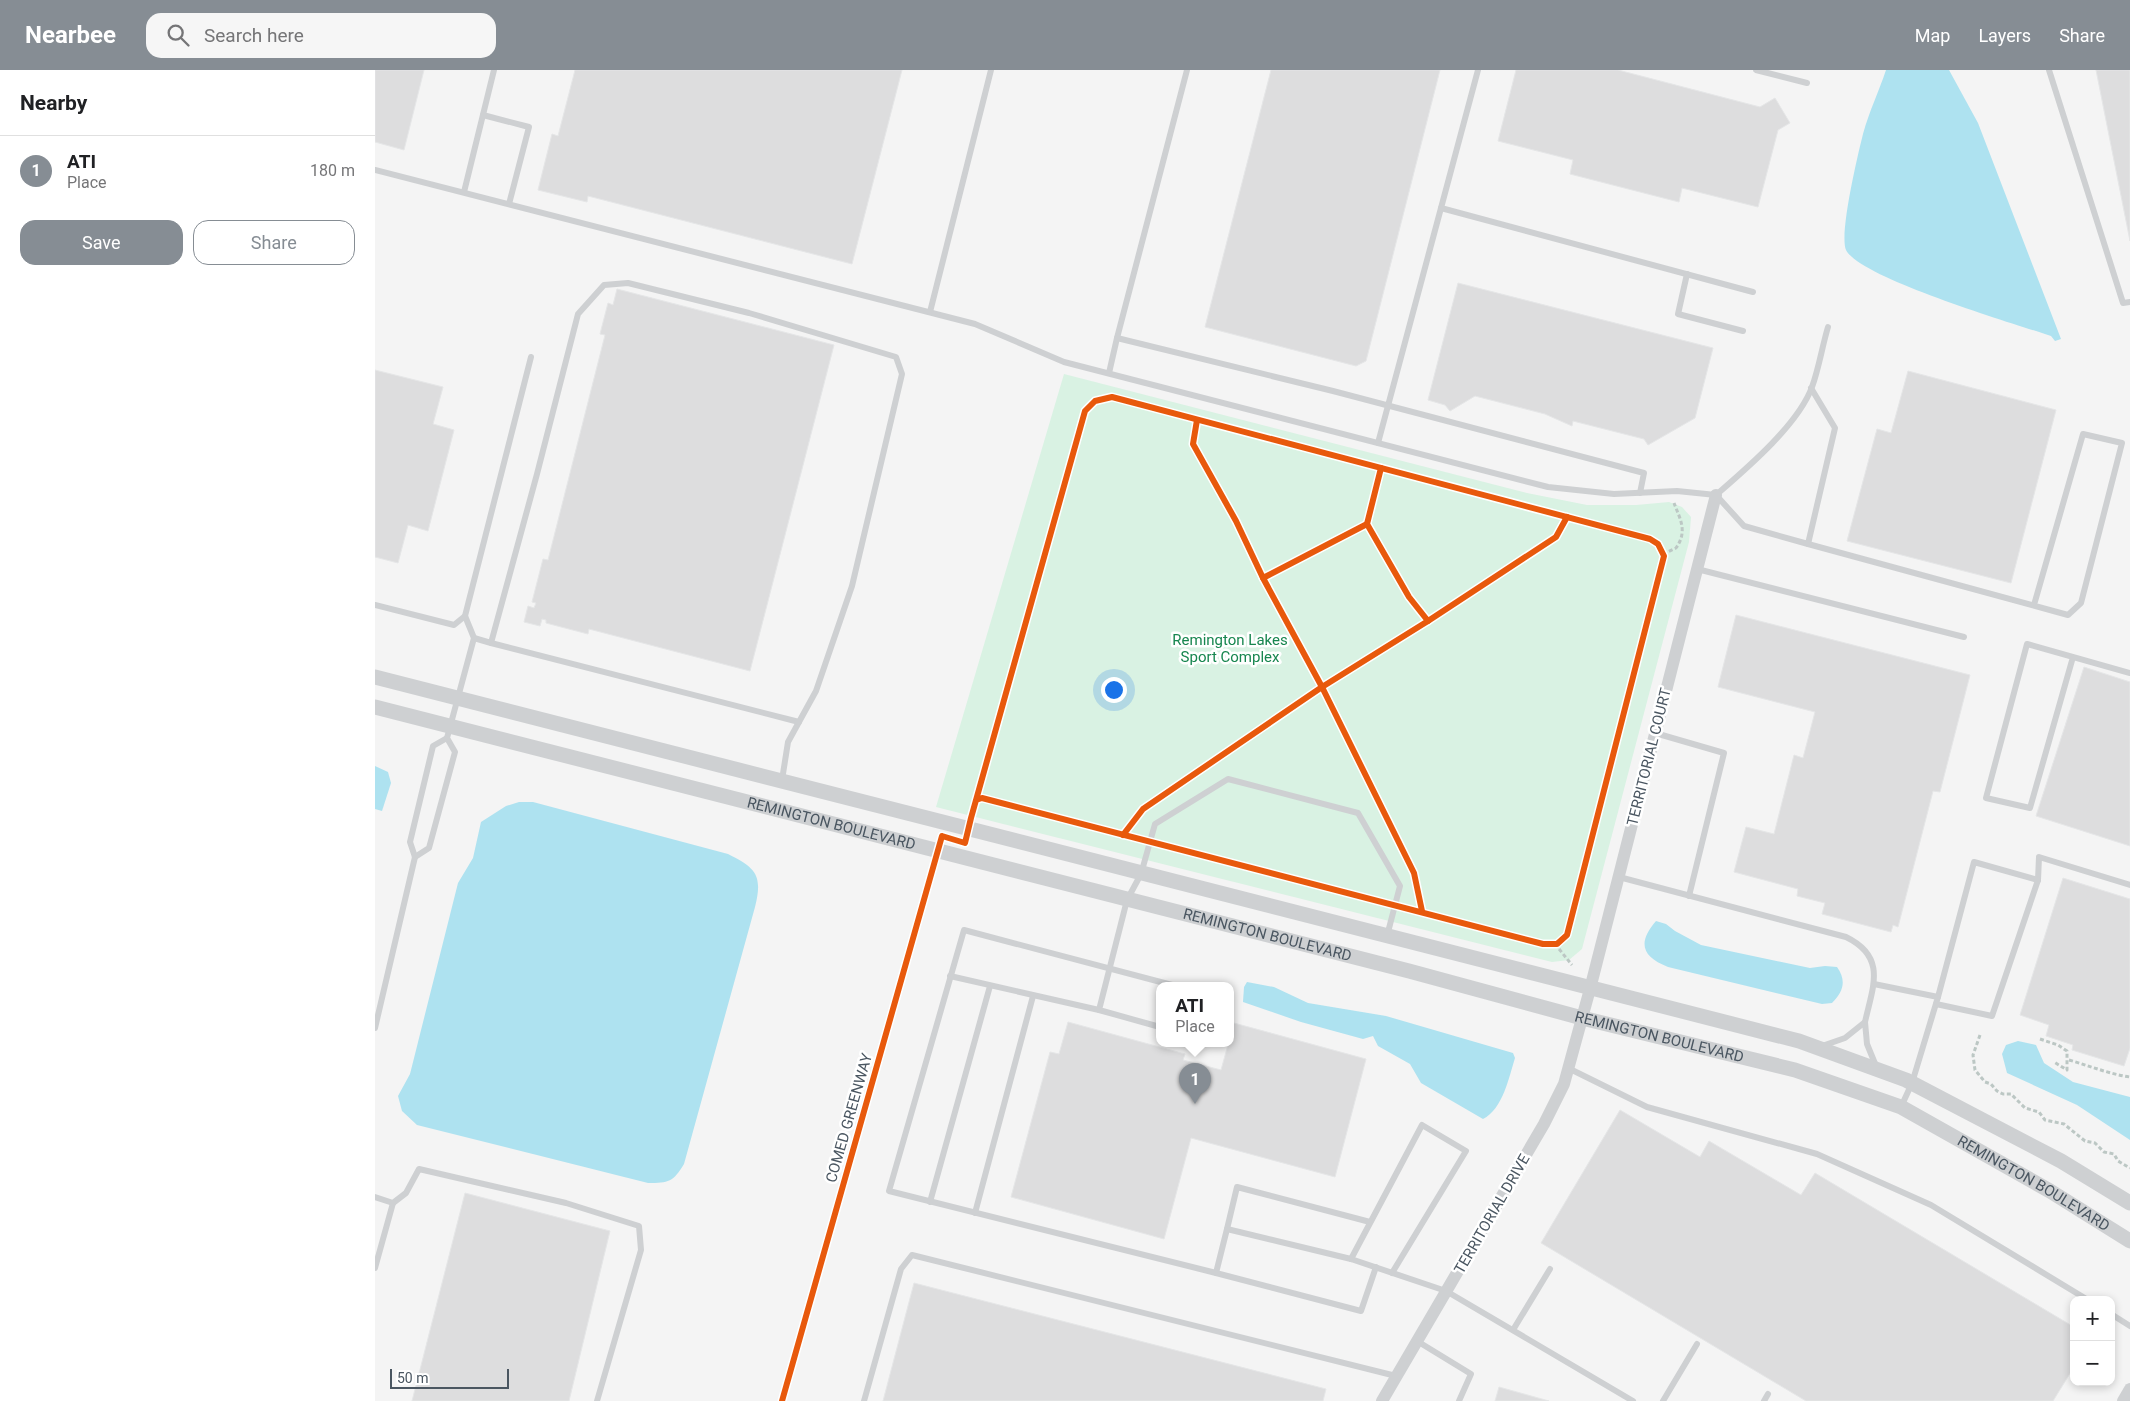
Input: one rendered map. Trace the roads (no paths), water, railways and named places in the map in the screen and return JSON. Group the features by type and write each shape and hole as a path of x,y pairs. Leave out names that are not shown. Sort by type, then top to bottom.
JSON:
{"street":[{"name":"TERRITORIAL COURT","path":"1582,1018 1716,495"},
{"name":"REMINGTON BOULEVARD","path":"375,677 1799,1041 1912,1083 2061,1161 2130,1203"},
{"name":"REMINGTON BOULEVARD","path":"375,707 449,732 1127,900 1409,971 1582,1018 1795,1070 1901,1107 2050,1190 2130,1240"},
{"name":"TERRITORIAL DRIVE","path":"1382,1401 1544,1124 1564,1084 1582,1018"},
{"path":"2123,1401 2130,1389"}],"lane":[{"path":"463,192 495,70"},
{"path":"930,312 991,70"},
{"path":"1109,373 1187,70"},
{"path":"1378,443 1478,70"},
{"path":"1757,70 1807,83"},
{"path":"2049,70 2123,304 2130,302"},
{"path":"483,115 529,127 509,204"},
{"path":"375,170 975,324 1064,362 1548,487 1614,494 1677,491 1716,495 1745,526 1809,544 2034,605 2068,614 2081,603 2122,443 2083,434 2034,605"},
{"path":"1441,208 1753,292"},
{"path":"1687,274 1678,314 1743,331"},
{"path":"491,642 578,314 604,285 628,283 749,312 896,357 902,374 852,586 816,691 788,742 781,782"},
{"path":"1716,495 1743,472 1790,422 1811,388 1828,327"},
{"path":"1117,338 1388,405 1645,472 1640,493"},
{"path":"375,604 454,625 465,616 531,357"},
{"path":"1809,544 1835,428 1811,388"},
{"path":"1697,569 1964,637"},
{"path":"415,857 429,848 455,752 449,732 474,638 465,616"},
{"path":"474,638 799,722"},
{"path":"2073,657 2030,808 1986,798 2027,644 2130,673"},
{"path":"375,1028 415,857 410,842 433,746 449,732"},
{"path":"1655,733 1724,753 1689,896"},
{"path":"1099,1010 1127,900 1141,874 1155,824 1228,779 1358,813 1399,886 1387,937"},
{"path":"1874,984 1992,1016 2038,880 2039,858 2130,885"},
{"path":"1901,1107 1912,1083 1937,1000 1974,862 2038,880"},
{"path":"1619,877 1858,942 1867,952 1873,964 1874,984 1865,1022 1867,1044 1877,1070"},
{"path":"1161,982 963,930 889,1191 1361,1311 1375,1267"},
{"path":"950,976 1099,1010 1156,1026"},
{"path":"930,1202 990,986"},
{"path":"975,1213 1033,996"},
{"path":"1817,1048 1845,1038 1865,1022"},
{"path":"1568,1068 1647,1106 1817,1154 1923,1201 2081,1296"},
{"path":"1351,1259 1422,1125 1466,1150 1392,1273"},
{"path":"375,1268 393,1203 406,1193 419,1169 566,1202 639,1226 641,1250 597,1401"},
{"path":"1216,1273 1237,1187 1370,1222"},
{"path":"375,1197 393,1203"},
{"path":"1227,1229 1351,1259 1447,1291 1633,1401"},
{"path":"864,1401 901,1269 912,1255 1396,1376"},
{"path":"1513,1330 1550,1269"},
{"path":"2115,1317 2130,1326"},
{"path":"1417,1342 1471,1374 1459,1401"},
{"path":"1663,1401 1697,1344"},
{"path":"1764,1401 1768,1394"}],"water":[{"path":"1886,70 1949,70 1978,123 2061,339 2055,341 2051,336 1940,299 1879,274 1857,261 1846,250 1845,228 1857,158 1865,126"},
{"path":"375,766 388,772 391,783 382,811 375,809"},
{"path":"519,802 533,802 728,854 751,868 755,874 758,887 755,907 684,1164 677,1175 666,1182 648,1183 417,1125 402,1111 398,1096 410,1074 458,883 473,858 481,822 506,806"},
{"path":"1656,921 1666,924 1701,945 1810,968 1837,967 1843,982 1841,990 1832,1003 1822,1004 1668,967 1652,959 1645,949 1646,936"},
{"path":"1247,982 1274,987 1308,1003 1386,1016 1513,1053 1515,1058 1508,1083 1496,1108 1483,1119 1421,1083 1410,1064 1378,1046 1373,1036 1363,1039 1301,1022 1243,1002 1244,987"},
{"path":"2018,1041 2036,1045 2044,1063 2073,1082 2130,1097 2130,1140 2077,1105 2007,1073 2002,1054 2006,1045"}],"place":[{"name":"ATI","path":"1195,1104"}],"park label":[{"name":"Remington Lakes Sport Complex","path":"1230,648"}]}
